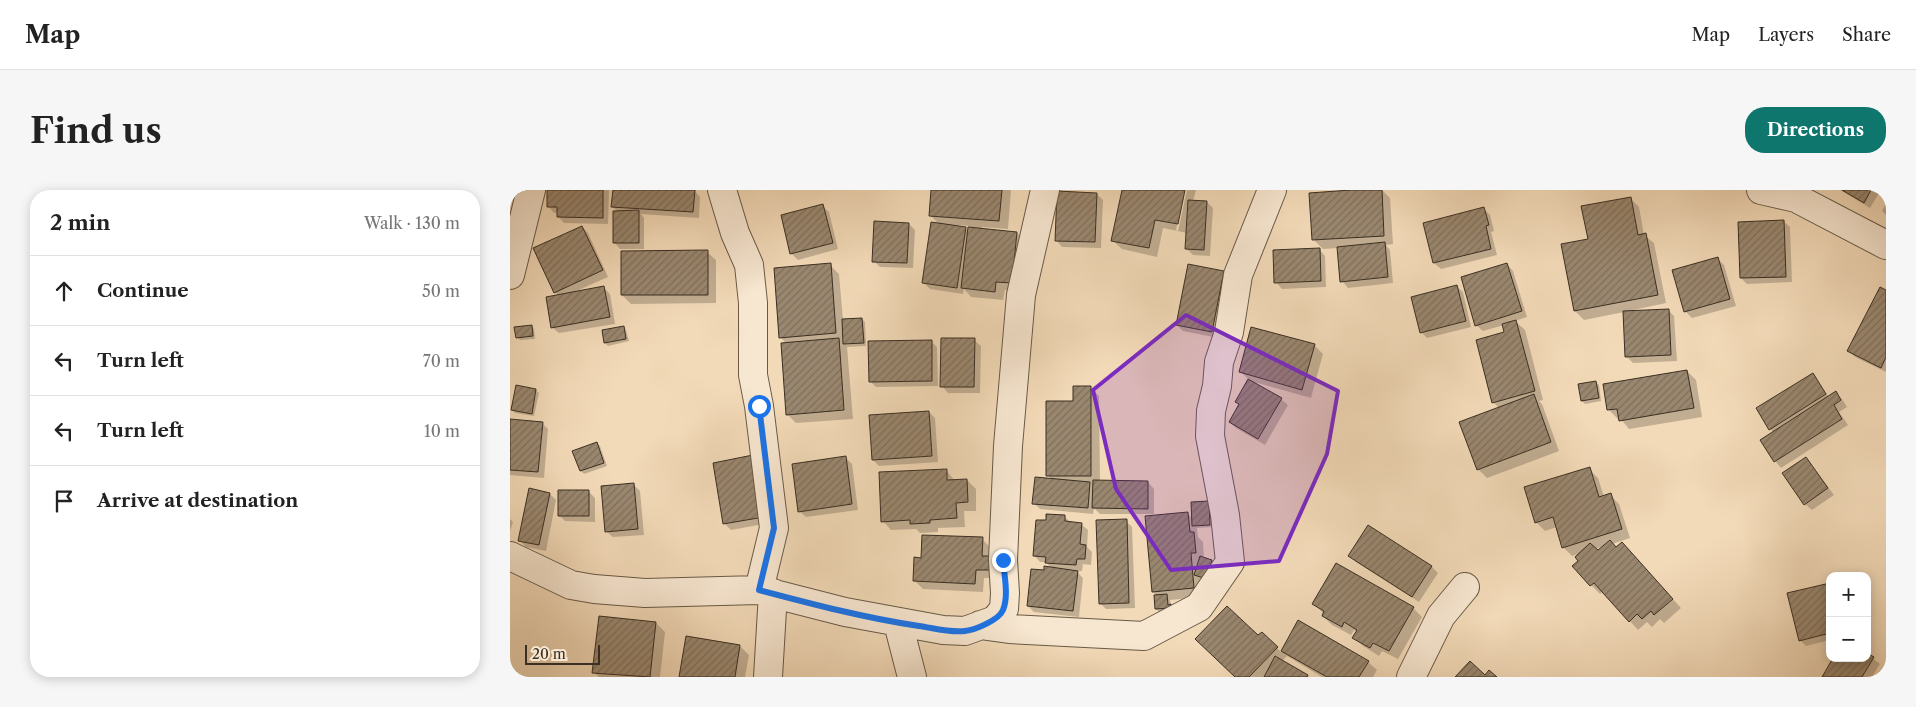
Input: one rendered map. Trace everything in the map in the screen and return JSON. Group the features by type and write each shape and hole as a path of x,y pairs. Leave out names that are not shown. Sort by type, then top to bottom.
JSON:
{"street":[{"path":"510,275 531,190"},
{"path":"722,190 735,233 749,265 753,303 753,375 759,406 774,528 766,592 768,677"},
{"path":"510,556 571,585 594,589 645,593 766,592 845,612 943,630 965,631 995,620 1004,609 1003,560 1008,446 1021,295 1045,190"},
{"path":"980,625 1009,629 1144,636 1199,607 1230,562 1225,515 1210,436 1211,411 1217,386 1219,362 1229,332 1238,275 1272,190"},
{"path":"1761,190 1796,198 1886,245"},
{"path":"1411,677 1441,616 1465,587"},
{"path":"898,623 912,677"}],"highlighted area":[{"path":"1186,315 1338,391 1327,454 1279,561 1171,570 1116,489 1093,390"}],"building":[{"path":"547,190 603,190 603,218 557,217 557,207 547,207"},
{"path":"613,190 695,190 693,212 611,207"},
{"path":"931,190 1002,190 999,221 929,216"},
{"path":"1122,190 1185,190 1178,224 1155,220 1149,248 1111,241"},
{"path":"1382,190 1384,236 1312,240 1309,193"},
{"path":"1842,190 1871,190 1864,203"},
{"path":"1057,191 1097,193 1095,242 1055,241"},
{"path":"1631,197 1638,235 1646,233 1658,295 1574,311 1561,244 1588,239 1581,206"},
{"path":"1188,200 1207,201 1204,250 1185,249"},
{"path":"823,204 833,243 790,254 781,215"},
{"path":"1484,207 1489,225 1486,226 1491,249 1433,263 1423,223"},
{"path":"639,210 639,243 613,243 613,211"},
{"path":"1784,220 1786,277 1740,278 1738,222"},
{"path":"874,221 909,223 907,263 872,262"},
{"path":"931,222 966,227 957,288 922,283"},
{"path":"582,226 603,270 554,293 533,248"},
{"path":"968,227 1017,232 1012,283 996,282 995,292 961,288"},
{"path":"1385,242 1388,277 1340,282 1337,247"},
{"path":"1320,248 1321,281 1274,283 1273,250"},
{"path":"708,250 708,295 621,295 621,251"},
{"path":"1718,257 1730,299 1684,312 1672,270"},
{"path":"831,263 836,333 779,338 774,268"},
{"path":"1507,263 1522,311 1475,326 1461,277"},
{"path":"1188,264 1224,271 1212,332 1176,325"},
{"path":"1457,285 1466,321 1420,333 1411,297"},
{"path":"604,286 610,317 551,328 546,297"},
{"path":"1880,287 1886,290 1886,357 1881,368 1847,351"},
{"path":"1669,309 1671,355 1625,357 1623,311"},
{"path":"862,318 864,343 843,344 842,319"},
{"path":"1516,320 1535,391 1492,403 1476,340 1504,332 1502,324"},
{"path":"532,325 533,336 516,338 514,327"},
{"path":"624,326 626,339 604,343 602,330"},
{"path":"1251,327 1315,344 1302,390 1239,372"},
{"path":"839,338 844,410 786,415 781,343"},
{"path":"941,338 975,338 974,387 940,387"},
{"path":"932,340 932,381 869,382 868,341"},
{"path":"1687,370 1694,408 1619,421 1617,409 1607,410 1603,384"},
{"path":"1813,373 1826,394 1769,430 1756,408"},
{"path":"1248,379 1282,398 1258,439 1229,422 1239,404 1235,402"},
{"path":"1596,381 1599,398 1581,401 1578,384"},
{"path":"516,385 536,389 532,414 511,410"},
{"path":"1073,386 1091,386 1091,476 1046,476 1046,401 1073,401"},
{"path":"1836,391 1841,400 1834,405 1842,419 1774,462 1760,440"},
{"path":"1534,394 1551,442 1477,470 1459,422"},
{"path":"929,411 932,456 872,460 869,415"},
{"path":"510,419 543,422 538,472 510,470"},
{"path":"597,442 604,463 580,471 572,451"},
{"path":"753,455 764,517 723,524 713,463"},
{"path":"846,456 852,504 798,512 792,464"},
{"path":"1806,457 1828,488 1804,505 1782,473"},
{"path":"1590,467 1599,497 1611,493 1622,529 1562,548 1553,517 1535,523 1524,487"},
{"path":"947,469 947,480 967,479 968,502 956,503 957,518 930,520 930,523 910,524 910,520 881,522 879,472"},
{"path":"1035,477 1090,482 1088,508 1032,504"},
{"path":"1093,480 1148,481 1148,509 1092,508"},
{"path":"634,483 638,529 605,532 601,486"},
{"path":"529,488 550,493 539,545 518,541"},
{"path":"558,490 589,490 589,516 558,516"},
{"path":"1209,501 1210,525 1192,526 1191,502"},
{"path":"1188,512 1190,532 1194,532 1196,553 1191,553 1194,588 1152,592 1145,516"},
{"path":"1046,514 1065,515 1065,521 1082,523 1080,544 1086,545 1085,559 1077,559 1076,565 1045,563 1046,557 1033,556 1036,520 1046,520"},
{"path":"1127,519 1129,603 1099,604 1096,520"},
{"path":"1368,525 1432,566 1412,597 1348,556"},
{"path":"922,535 983,537 982,556 991,556 990,570 976,570 975,584 913,581 914,557 921,558"},
{"path":"1610,540 1616,547 1622,542 1673,599 1654,615 1651,611 1642,619 1637,614 1629,622 1594,583 1590,586 1572,566 1578,561 1575,557 1590,543 1598,550"},
{"path":"1200,556 1212,560 1207,579 1194,575"},
{"path":"1336,563 1414,607 1389,651 1373,643 1370,648 1352,638 1357,630 1344,622 1342,627 1322,616 1324,611 1312,604"},
{"path":"1044,566 1078,571 1073,611 1027,606 1031,569 1044,570"},
{"path":"1826,584 1826,634 1799,641 1787,593"},
{"path":"1167,594 1168,605 1171,604 1171,608 1155,609 1154,595"},
{"path":"1227,606 1258,635 1262,632 1278,647 1249,677 1235,677 1195,639"},
{"path":"599,616 656,622 650,677 592,673"},
{"path":"1298,620 1369,661 1359,677 1327,677 1281,651"},
{"path":"686,636 740,645 735,677 679,677"},
{"path":"1275,656 1308,675 1307,677 1264,677"},
{"path":"1470,661 1485,675 1489,670 1497,677 1455,677"},
{"path":"1831,662 1871,662 1862,677 1822,677"}],"route":[{"path":"759,406 774,528 759,590 845,612 898,623 943,630 965,631 995,620 1004,609 1003,560"}]}
